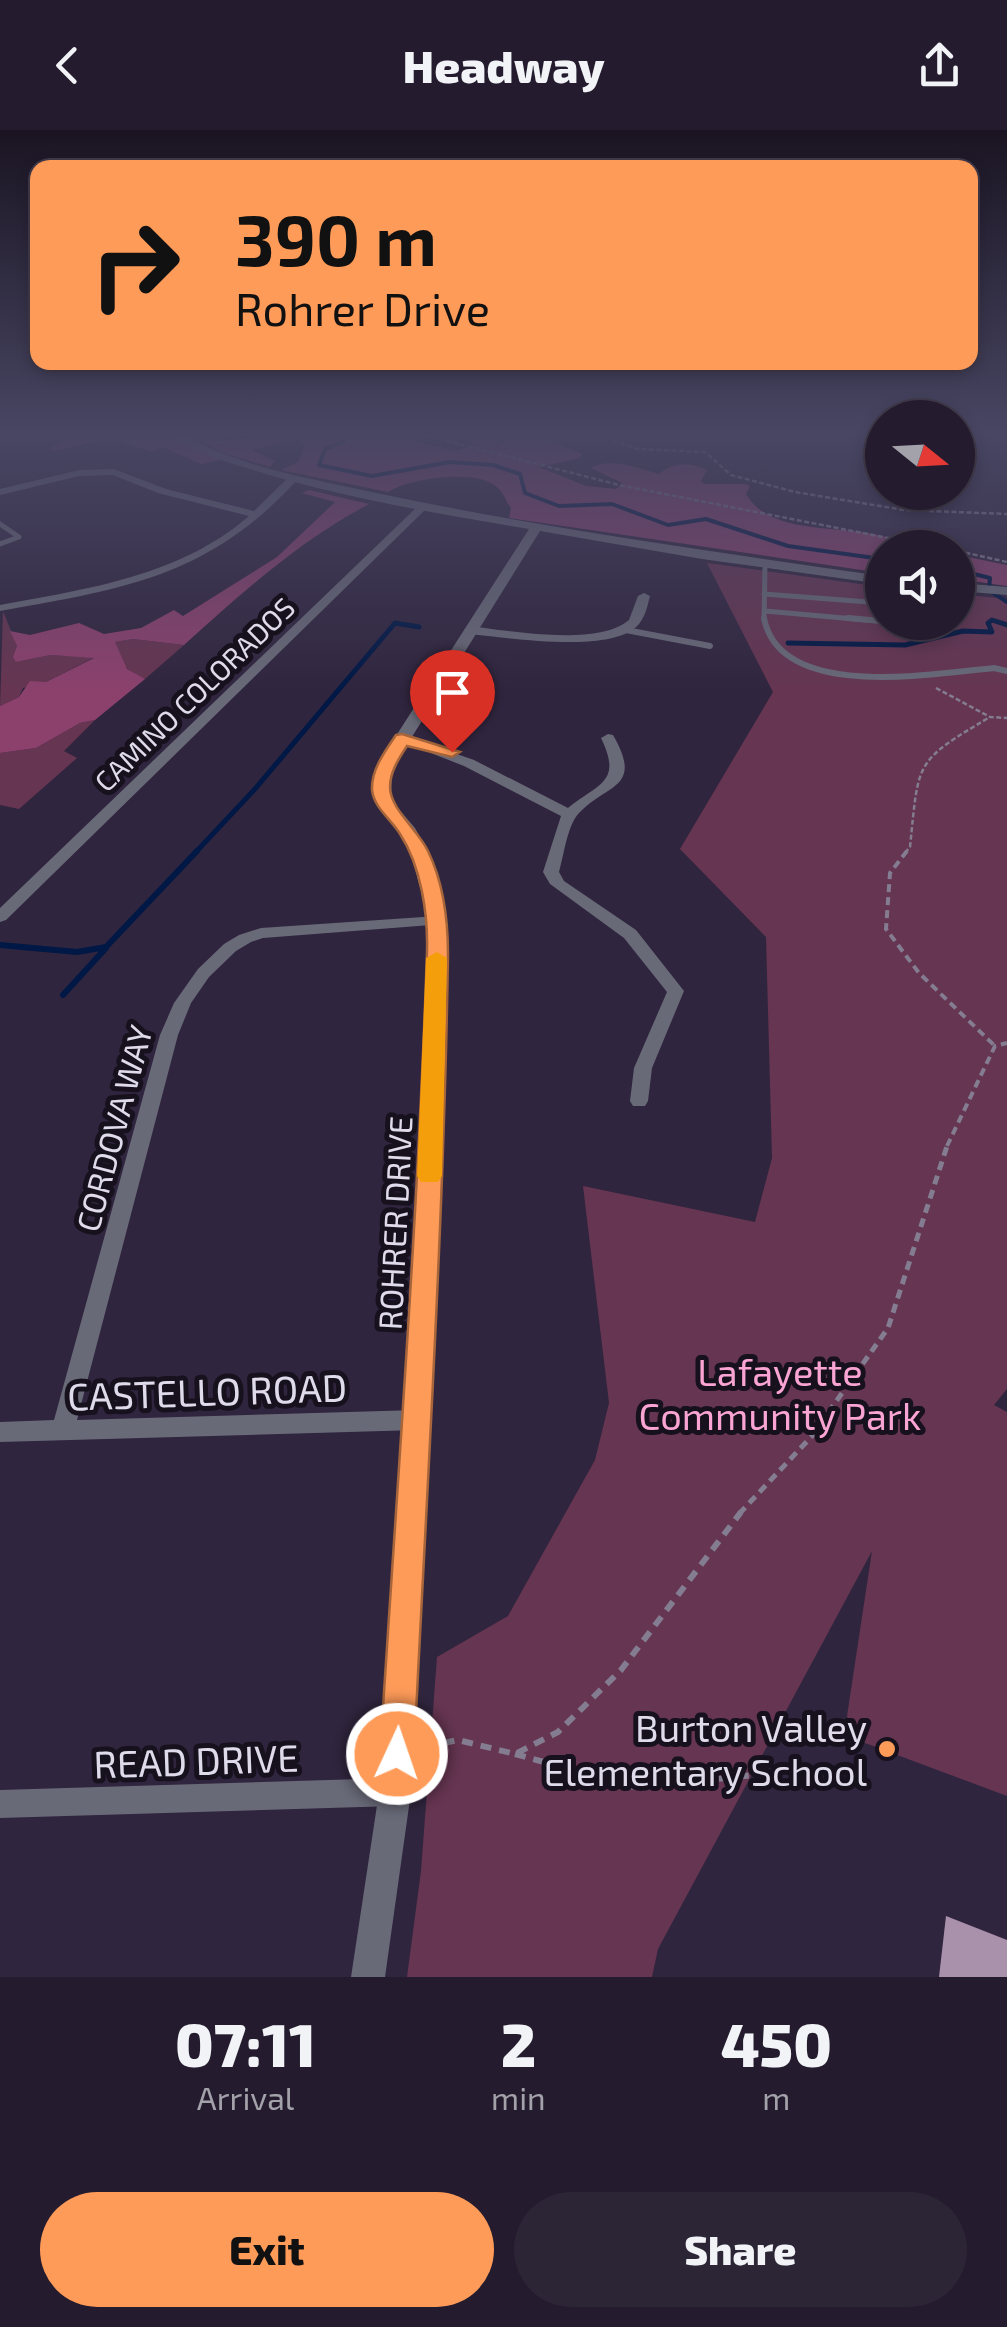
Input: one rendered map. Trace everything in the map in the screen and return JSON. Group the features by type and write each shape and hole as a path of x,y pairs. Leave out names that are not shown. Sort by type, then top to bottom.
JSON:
{"street":[{"path":"0,608 103,588 144,575 234,534 247,521"},
{"name":"CAMINO COLORADOS","path":"3,911 408,521"},
{"path":"499,521 865,578"},
{"name":"ROHRER DRIVE","path":"368,1977 395,1792 434,1094 438,922 420,854 409,832 383,800 384,769 536,528"},
{"path":"975,588 1007,591"},
{"path":"470,630 543,637 626,630 636,621 644,596"},
{"path":"608,738 619,756 617,774 606,791 570,814 552,872 558,884 630,934 676,991 644,1068 639,1101"},
{"path":"402,739 452,752 570,814"},
{"name":"CORDOVA WAY","path":"63,1430 169,1035 175,1017 201,976 237,942 261,933 438,922"},
{"name":"CASTELLO ROAD","path":"0,1432 416,1420"},
{"name":"READ DRIVE","path":"0,1804 395,1792"}],"lane":[{"path":"0,524 19,537 0,544"},
{"path":"765,565 766,632 776,650 801,664 864,675 994,668 1007,671"},
{"path":"764,594 865,602"},
{"path":"765,611 865,620"},
{"path":"626,630 710,646"}],"path":[{"path":"803,521 865,533"},
{"path":"975,555 1007,562"},
{"path":"910,674 990,717 1007,718"},
{"path":"990,717 936,750 917,776 910,848 890,873 885,901 886,929 901,950 918,972 996,1046"},
{"path":"514,1754 558,1732 621,1670 742,1512 811,1437 888,1328 952,1132 996,1046 1007,1042"},
{"path":"425,1747 440,1739 461,1738 638,1788 762,1774"}],"green space":[{"name":"Lafayette Community Park","path":"707,563 865,585 865,640 975,640 975,596 1007,599 1007,1389 994,1405 1007,1412 1007,1796 857,1740 847,1716 872,1551 658,1949 652,1977 407,1977 421,1871 437,1657 508,1616 595,1460 609,1403 583,1186 755,1222 772,1158 766,937 680,849 773,692"},
{"path":"3,611 17,646 16,662 51,655 95,657 46,682 23,688 19,697 0,706"},
{"path":"133,639 184,645 145,679 124,665 116,649 115,642"},
{"path":"95,720 64,751 77,758 19,809 0,805 0,753 36,748 80,723"}],"shaded area":[{"path":"315,521 340,521 295,551 184,645 133,639 115,642 127,669 145,679 95,720 80,723 36,748 0,753 0,706 19,697 30,681 46,682 94,658 51,655 16,662 13,657 17,646 10,631 30,635 79,623 104,634 141,628 174,610 183,616 277,557"},
{"path":"531,521 786,521 863,532 865,570"},
{"path":"975,558 1007,565 1007,586 975,581"}],"building":[{"path":"946,1916 1007,1940 1007,1977 939,1977"}],"waterway":[{"path":"658,521 668,525 692,521"},
{"path":"713,521 788,546 865,557"},
{"path":"975,574 990,578 989,590 1007,602"},
{"path":"788,643 905,645 963,631 992,632 988,623 992,620 1007,625"},
{"path":"195,853 255,789 395,623 419,627"},
{"path":"0,945 77,952 106,947 197,851"},
{"path":"63,995 106,948"}],"slow traffic":[{"path":"430,1176 437,958"}],"place":[{"name":"Burton Valley Elementary School","path":"887,1749"}],"route":[{"path":"397,1754 434,1094 438,922 420,854 409,832 383,800 381,786 384,769 402,739 452,752"}]}
